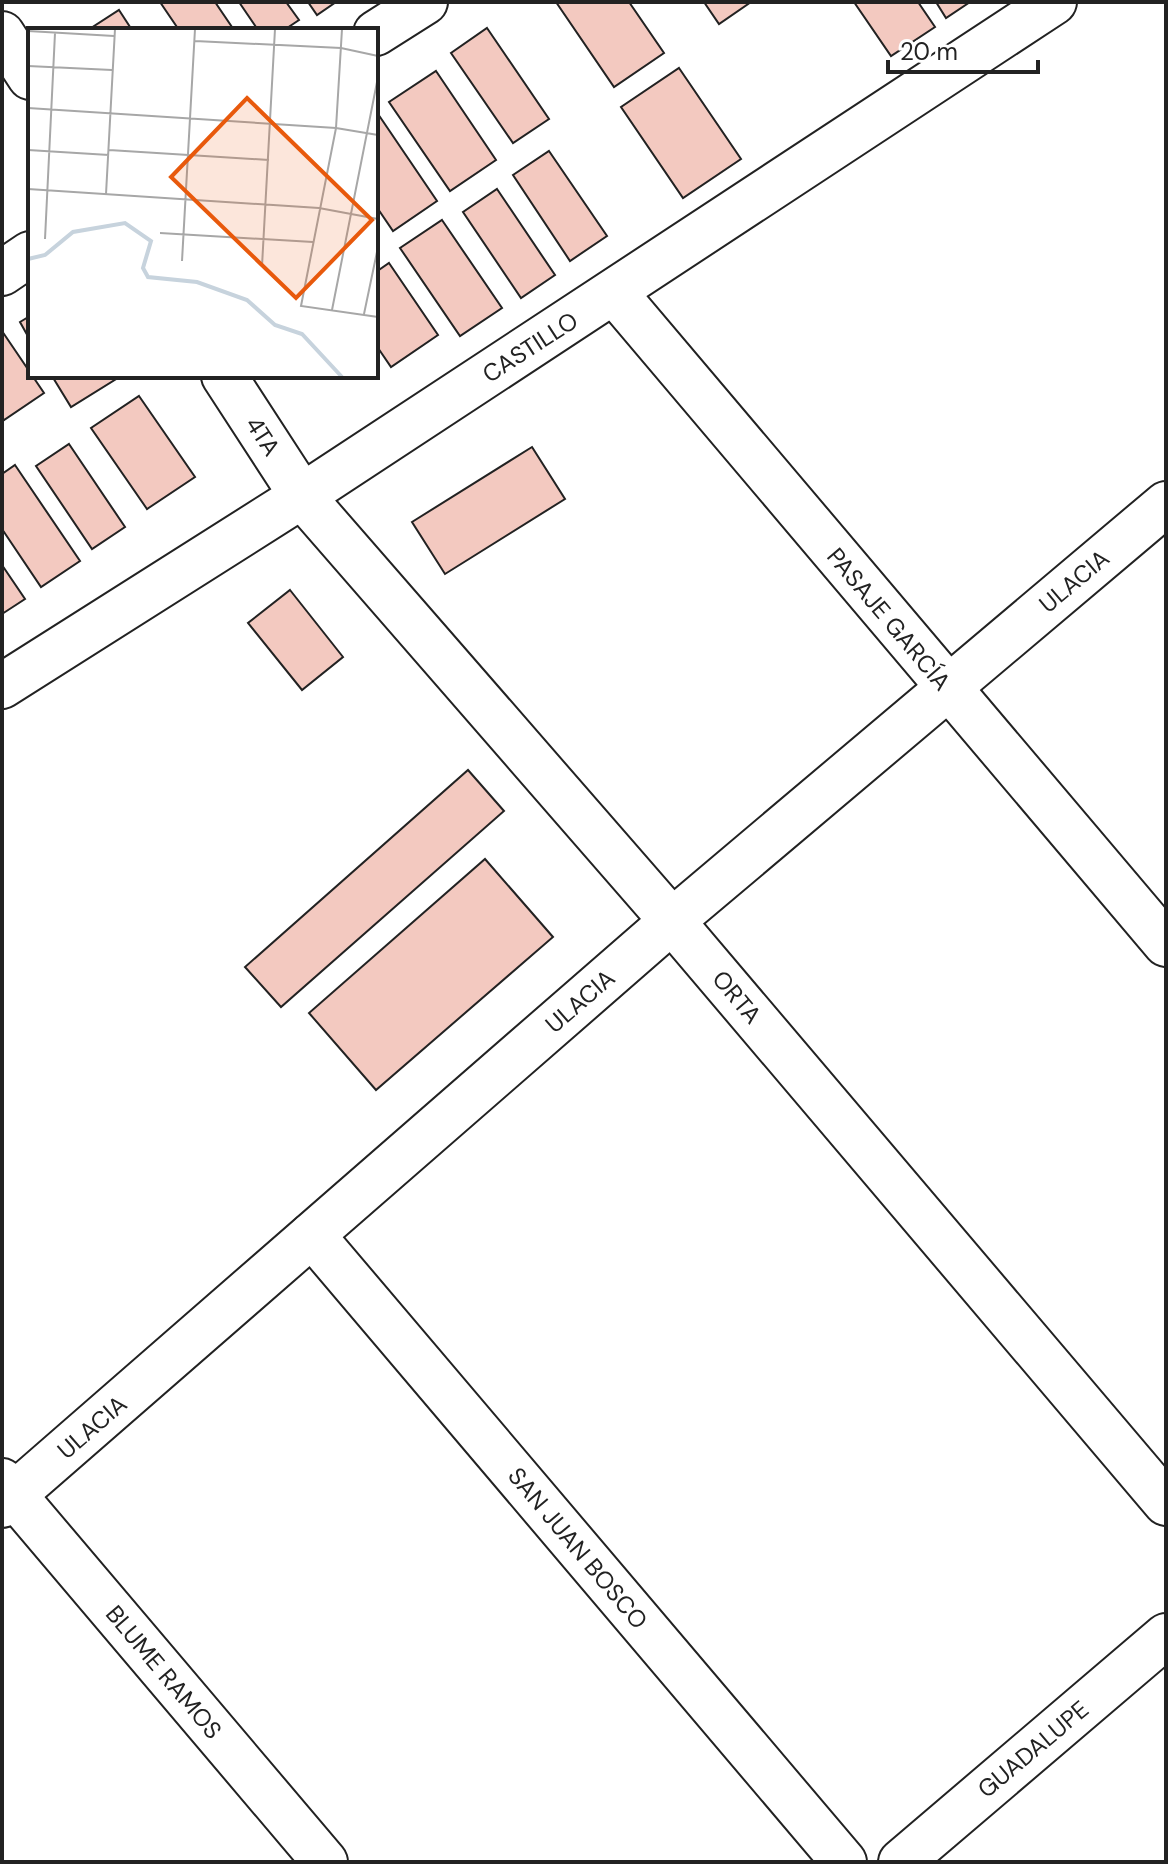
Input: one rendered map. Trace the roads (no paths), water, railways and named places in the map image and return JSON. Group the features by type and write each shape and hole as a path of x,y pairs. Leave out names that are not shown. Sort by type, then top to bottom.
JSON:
{"street":[{"path":"378,32 425,2"},
{"name":"CASTILLO","path":"2,686 302,496 1054,2"},
{"path":"2,34 28,74"},
{"path":"2,273 28,255"},
{"name":"PASAJE GARCÍA","path":"614,292 1166,944"},
{"name":"4TA","path":"225,378 302,496"},
{"name":"ORTA","path":"302,496 672,921 1166,1503"},
{"name":"ULACIA","path":"6,1494 312,1235 672,921 1166,504"},
{"name":"SAN JUAN BOSCO","path":"312,1235 844,1862"},
{"name":"BLUME RAMOS","path":"6,1494 325,1862"},
{"name":"GUADALUPE","path":"901,1862 1166,1636"}]}
